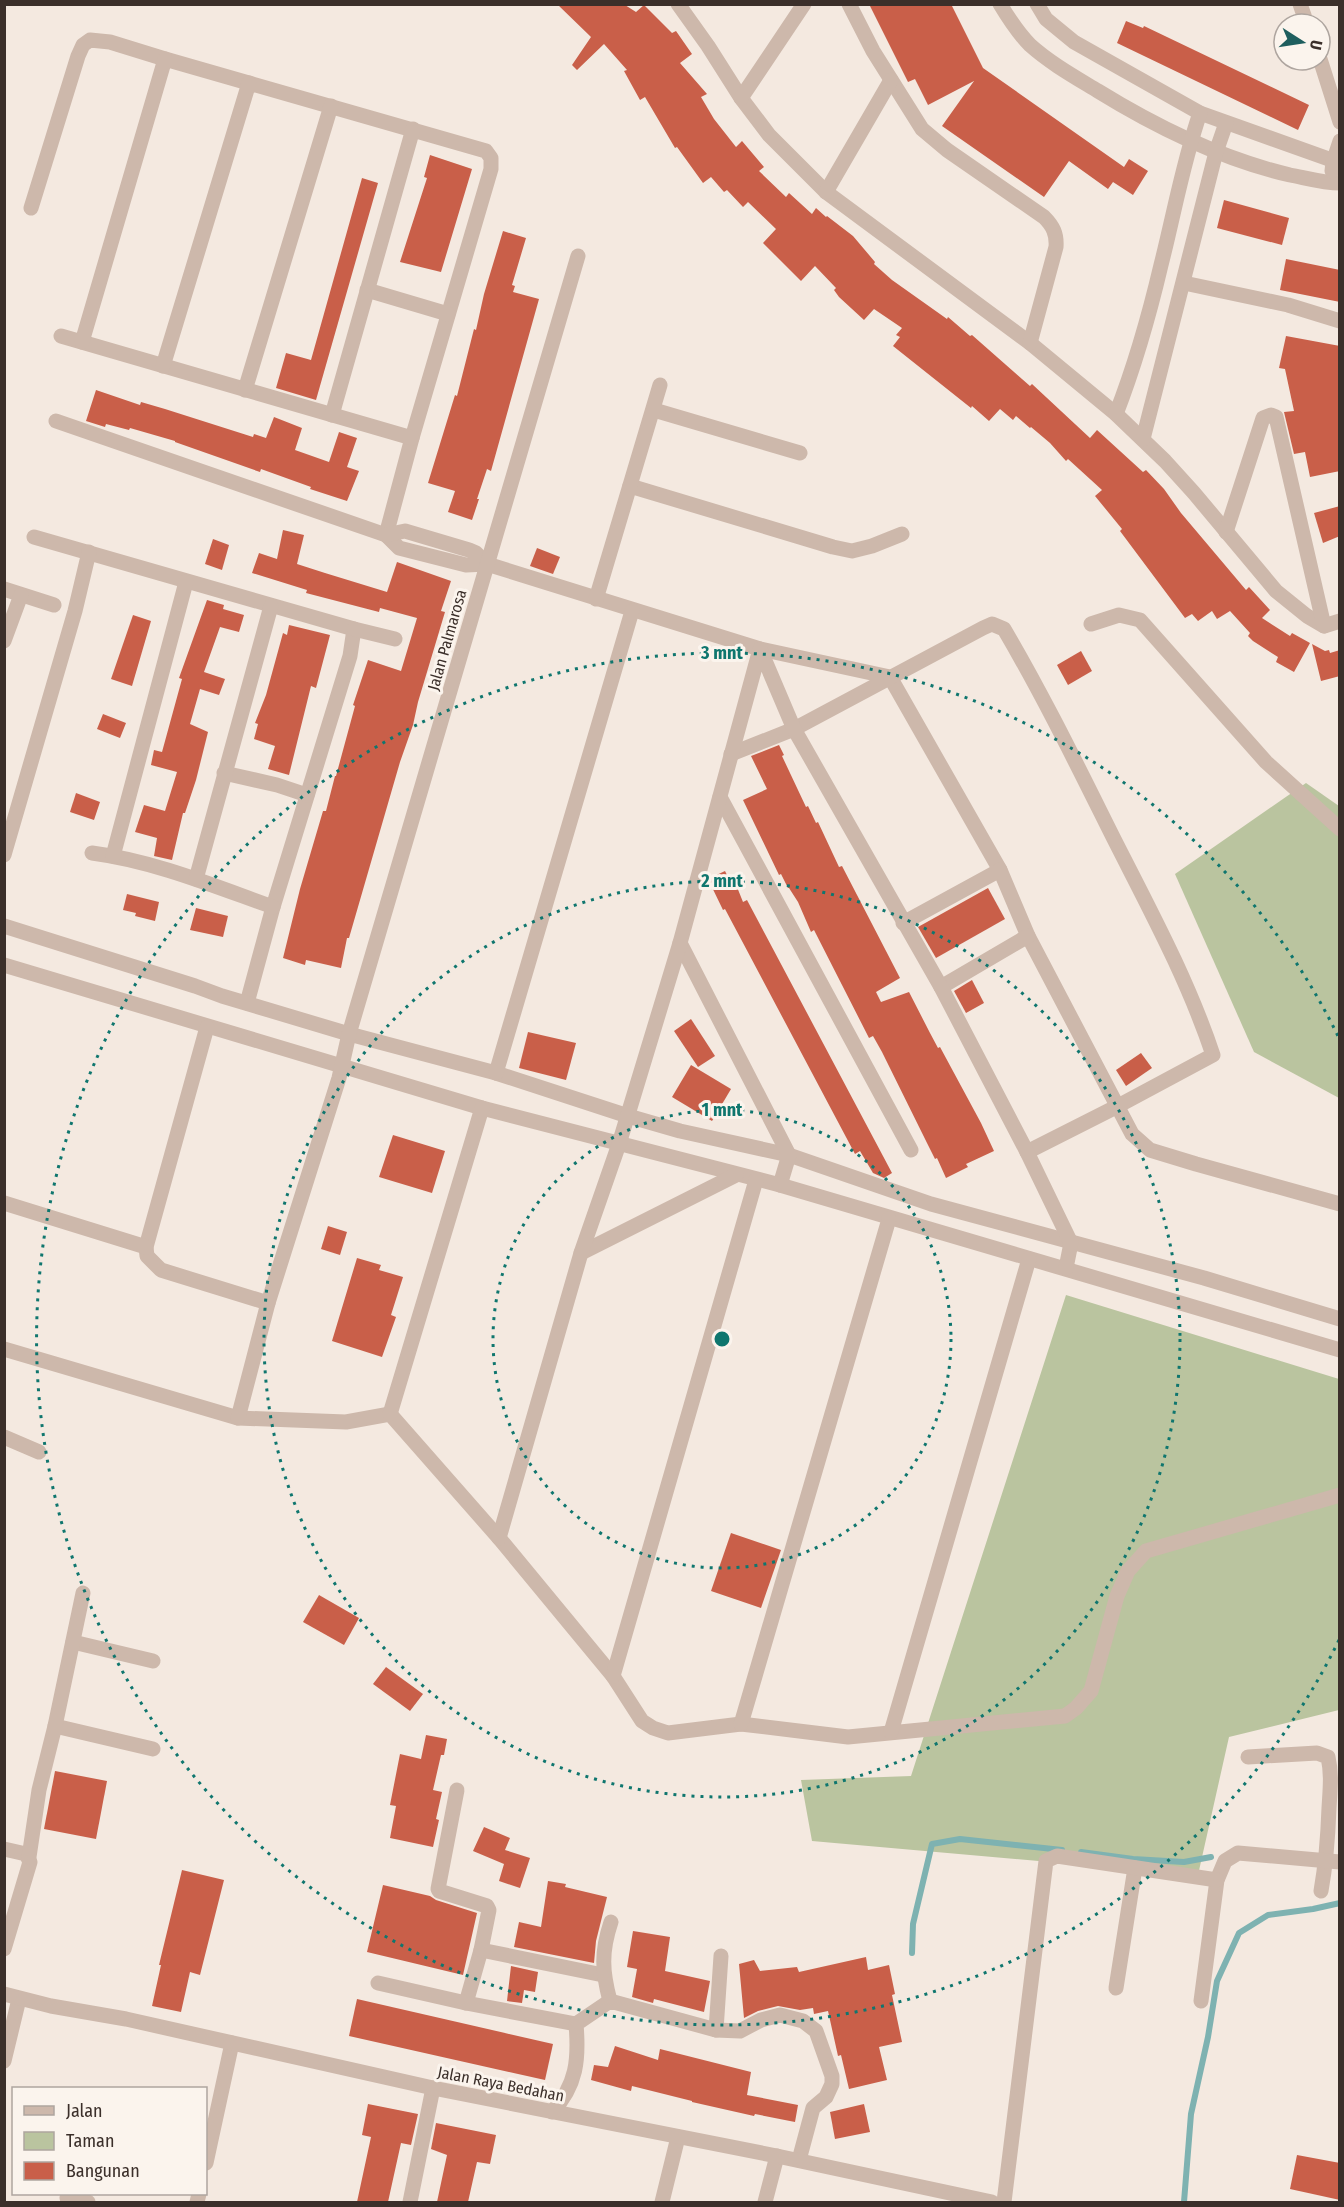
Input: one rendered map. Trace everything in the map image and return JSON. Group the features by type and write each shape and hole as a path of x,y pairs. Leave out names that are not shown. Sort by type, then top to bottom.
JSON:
{"street":[{"path":"678,4 741,98 770,135 826,192 1030,343 1116,414 1194,493 1276,591 1307,616 1324,626 1340,621"},
{"path":"741,98 804,4"},
{"path":"849,4 909,110 929,135 1044,217 1053,227 1057,238 1056,247 1030,343"},
{"path":"1000,4 1019,33 1050,60 1134,113 1190,142 1272,171 1336,183 1336,162 1340,141"},
{"path":"1036,4 1046,19 1074,42 1200,113 1336,162"},
{"path":"31,208 83,45 90,40 110,42 481,149 491,158 491,169 386,535"},
{"path":"82,342 165,59"},
{"path":"1324,72 1340,122"},
{"path":"826,192 891,80"},
{"path":"163,366 249,83"},
{"path":"245,390 331,105"},
{"path":"1116,414 1135,364 1161,268 1190,142 1200,113"},
{"path":"1143,439 1216,152 1226,123"},
{"path":"332,415 413,129"},
{"name":"Jalan Palmarosa","path":"238,1418 268,1303 342,1066 578,256"},
{"path":"1184,283 1288,305 1340,321"},
{"path":"367,290 448,314"},
{"path":"61,336 412,438"},
{"path":"596,599 660,385"},
{"path":"654,410 800,453"},
{"path":"1226,532 1263,418 1271,415 1276,417 1324,626"},
{"path":"56,421 386,535 405,531 476,553 487,564 632,611 760,649 890,677 1000,870 1028,936 1132,1134 1150,1150 1340,1204"},
{"path":"630,486 852,551 902,534"},
{"path":"34,537 186,582 395,639"},
{"path":"4,855 75,611 88,552"},
{"path":"113,856 186,582"},
{"path":"4,589 54,606"},
{"path":"4,641 21,595"},
{"path":"196,879 271,606"},
{"path":"496,1073 632,611"},
{"path":"1091,624 1119,615 1140,620 1266,762 1340,829"},
{"path":"731,754 794,729 993,624 1004,629 1066,743 1169,946 1202,1024 1212,1055 1028,1152"},
{"path":"247,1003 273,907 350,656 354,629"},
{"path":"760,649 794,729 941,987 1028,1152 1071,1243 1066,1268"},
{"path":"499,1538 581,1253 628,1116 680,943 760,649"},
{"path":"224,773 277,785 307,795"},
{"path":"720,797 911,1150"},
{"path":"92,853 113,856 196,879 273,907"},
{"path":"903,923 1000,870"},
{"path":"4,926 247,1003 350,1034 496,1073 628,1116 680,1131 789,1155 931,1204 1204,1278 1340,1319"},
{"path":"941,987 1028,936"},
{"path":"680,943 789,1155 780,1185"},
{"path":"4,965 482,1108 780,1185 889,1219 1066,1268 1340,1350"},
{"path":"207,1027 147,1247 147,1256 161,1270 268,1303"},
{"path":"390,1414 482,1108"},
{"path":"581,1253 736,1175"},
{"path":"613,1676 756,1180"},
{"path":"4,1203 147,1247"},
{"path":"741,1724 889,1219"},
{"path":"891,1732 1029,1259"},
{"path":"4,1349 238,1418 346,1422 390,1414"},
{"path":"390,1414 499,1538 613,1676 642,1721 668,1733 741,1724 848,1737 1065,1716 1076,1708 1091,1691 1117,1596 1128,1570 1146,1551 1340,1495"},
{"path":"4,1437 39,1452"},
{"path":"4,1949 30,1867 29,1857 39,1790 83,1593"},
{"path":"73,1642 153,1661"},
{"path":"55,1726 153,1749"},
{"path":"1248,1757 1317,1753 1328,1757 1331,1770 1333,1860 1321,1891"},
{"path":"457,1790 438,1889 489,1907 481,1950 466,2003"},
{"path":"4,1850 26,1854 29,1857"},
{"path":"1201,2001 1217,1880 1225,1861 1238,1853 1333,1860"},
{"path":"1004,2202 1042,1875 1046,1861 1058,1856 1217,1880"},
{"path":"1116,1988 1135,1868"},
{"path":"610,2001 603,1975 605,1944 611,1922"},
{"path":"481,1950 603,1975"},
{"path":"716,2030 721,1956"},
{"path":"378,1983 576,2024 610,2001 716,2030 740,2031 761,2020 780,2015 803,2021 816,2031 832,2076 832,2084 826,2097 813,2108 799,2160"},
{"path":"4,2061 12,1996"},
{"name":"Jalan Raya Bedahan","path":"12,1996 126,2019 433,2088 799,2160 992,2202"},
{"path":"552,2112 564,2100 576,2066 576,2024"},
{"path":"207,2158 232,2043"},
{"path":"410,2202 433,2088"},
{"path":"662,2202 678,2137"},
{"path":"765,2202 777,2156"},
{"path":"68,2198 88,2202"}],"green space":[{"path":"1306,783 1339,806 1339,1098 1254,1052 1175,874"},
{"path":"1066,1295 1339,1379 1339,1710 1229,1737 1198,1875 812,1841 801,1780 911,1776"}],"building":[{"path":"557,4 625,5 636,12 644,5 672,33 676,31 692,54 680,63 707,94 701,97 714,119 736,147 742,141 764,167 759,171 786,197 789,193 812,214 816,208 853,236 875,262 874,264 892,280 947,319 948,317 970,336 972,335 1030,386 1032,384 1090,438 1097,430 1143,472 1146,470 1246,590 1249,587 1270,610 1262,618 1290,636 1292,633 1310,643 1294,672 1276,662 1278,657 1253,641 1248,636 1250,633 1230,611 1217,619 1212,611 1198,621 1192,614 1185,618 1120,531 1122,529 1095,496 1102,490 1068,459 1066,461 1031,427 1016,416 1013,420 1000,409 989,421 972,406 971,408 893,346 900,337 896,335 902,328 874,309 864,320 839,297 834,290 836,288 815,266 801,281 763,243 776,229 748,202 743,207 727,190 724,192 711,177 703,183 677,147 675,148 645,97 640,100 624,71 627,70 604,44 577,70 572,65 591,37"},
{"path":"869,4 951,4 983,68 1124,167 1129,159 1148,171 1133,195 1113,182 1108,189 1069,161 1044,197 942,126 974,81 928,105 915,79 908,82"},
{"path":"1126,21 1143,28 1144,26 1309,105 1298,130 1117,43"},
{"path":"430,155 472,169 441,272 400,262 427,178 424,177"},
{"path":"362,178 378,183 316,400 276,388 286,353 311,360"},
{"path":"1224,200 1289,218 1282,245 1217,228"},
{"path":"503,231 526,238 512,285 515,286 513,292 539,299 491,471 487,469 472,520 448,512 455,491 428,483 455,395 457,396"},
{"path":"1286,259 1340,270 1340,302 1280,290"},
{"path":"1286,336 1340,346 1340,471 1310,477 1305,452 1294,454 1284,412 1294,411 1285,369 1279,368"},
{"path":"96,390 253,437 254,434 266,438 274,417 302,428 295,450 329,462 339,432 357,438 347,467 359,471 347,501 261,469 260,472 175,441 130,428 129,430 106,424 105,427 86,421"},
{"path":"1340,506 1340,536 1323,543 1314,513"},
{"path":"283,530 304,535 297,564 387,592 397,562 451,581 441,611 445,612 413,725 400,762 349,938 347,938 341,968 306,960 305,965 283,958 300,889 323,811 326,811 355,706 353,705 368,660 401,671 417,618 380,608 379,612 306,593 307,590 252,573 259,553 277,559"},
{"path":"213,539 229,545 222,570 205,564"},
{"path":"537,548 560,557 553,574 530,566"},
{"path":"207,600 224,605 223,609 244,615 239,632 220,627 204,672 225,679 219,695 200,689 190,724 208,732 196,780 185,813 183,813 172,860 154,856 157,838 135,832 144,805 165,811 177,772 151,765 154,750 162,752 182,679 179,678"},
{"path":"133,615 151,621 132,686 111,679"},
{"path":"289,625 330,635 316,688 311,686 289,775 268,769 275,746 254,739 258,724 255,723 266,695 283,633 287,635"},
{"path":"1312,644 1325,651 1329,650 1330,653 1340,650 1340,676 1321,681"},
{"path":"1081,651 1092,671 1068,685 1057,665"},
{"path":"103,714 126,723 120,738 97,729"},
{"path":"779,745 806,807 808,806 816,823 818,822 839,867 842,866 900,978 876,992 881,1002 909,992 994,1151 966,1164 968,1167 946,1178 882,1052 873,1036 869,1038 814,930 811,932 798,902 781,874 779,875 743,800 767,789 751,756"},
{"path":"76,793 100,802 94,820 70,812"},
{"path":"725,871 734,889 737,887 743,902 747,900 892,1173 884,1178 873,1173 860,1151 855,1154 725,909 723,910 708,879"},
{"path":"988,888 1005,919 936,958 918,927"},
{"path":"127,894 159,902 155,921 123,910"},
{"path":"196,908 228,916 223,937 190,930"},
{"path":"972,980 984,1003 966,1013 954,991"},
{"path":"691,1019 715,1056 698,1067 674,1031"},
{"path":"528,1032 576,1043 566,1080 519,1068"},
{"path":"1141,1053 1152,1068 1126,1086 1116,1070"},
{"path":"691,1065 731,1089 712,1121 672,1097"},
{"path":"393,1135 445,1151 432,1193 379,1177"},
{"path":"328,1226 347,1232 340,1255 321,1249"},
{"path":"357,1258 381,1265 379,1270 403,1277 391,1315 396,1317 382,1357 332,1341"},
{"path":"731,1533 781,1550 761,1608 711,1591"},
{"path":"319,1595 359,1618 344,1645 303,1622"},
{"path":"386,1667 423,1694 410,1711 373,1684"},
{"path":"426,1735 447,1739 433,1790 442,1792 433,1847 390,1838 396,1806 390,1805 400,1754 421,1759"},
{"path":"55,1771 107,1781 96,1839 44,1829"},
{"path":"484,1827 510,1838 505,1850 530,1858 520,1888 499,1881 504,1864 473,1851"},
{"path":"182,1870 224,1880 200,1975 190,1972 181,2012 152,2006 161,1965 159,1965"},
{"path":"548,1881 566,1884 565,1887 607,1897 596,1941 594,1963 514,1947 519,1922 541,1927"},
{"path":"383,1885 430,1896 477,1913 463,1975 367,1952"},
{"path":"633,1931 670,1937 665,1971 710,1981 704,2012 654,1999 653,2003 632,1997 637,1969 627,1967"},
{"path":"866,1957 868,1970 889,1965 895,1994 892,1995 902,2042 879,2047 887,2080 849,2089 841,2055 838,2056 828,2011 814,2014 813,2008 800,2010 778,2006 758,2011 744,2018 739,1964 754,1960 760,1971 797,1967 799,1972"},
{"path":"511,1966 538,1972 535,1992 524,1990 522,2003 507,2001"},
{"path":"357,1999 553,2044 545,2080 349,2036"},
{"path":"615,2046 658,2060 660,2049 751,2072 747,2095 798,2105 795,2122 755,2114 754,2116 632,2086 631,2091 591,2080 594,2065 608,2067"},
{"path":"368,2104 418,2114 411,2145 401,2143 388,2202 357,2202 371,2137 362,2135"},
{"path":"864,2104 870,2132 835,2139 830,2112"},
{"path":"436,2123 496,2135 490,2164 477,2162 468,2202 437,2202 447,2155 431,2149"},
{"path":"1297,2155 1340,2163 1340,2200 1290,2189"}],"waterway":[{"path":"912,1953 913,1924 932,1844 960,1839 1062,1850"},
{"path":"1081,1852 1133,1859 1184,1862 1211,1857"},
{"path":"1184,2202 1191,2114 1208,2037 1217,1981 1239,1933 1268,1915 1340,1903"}]}
